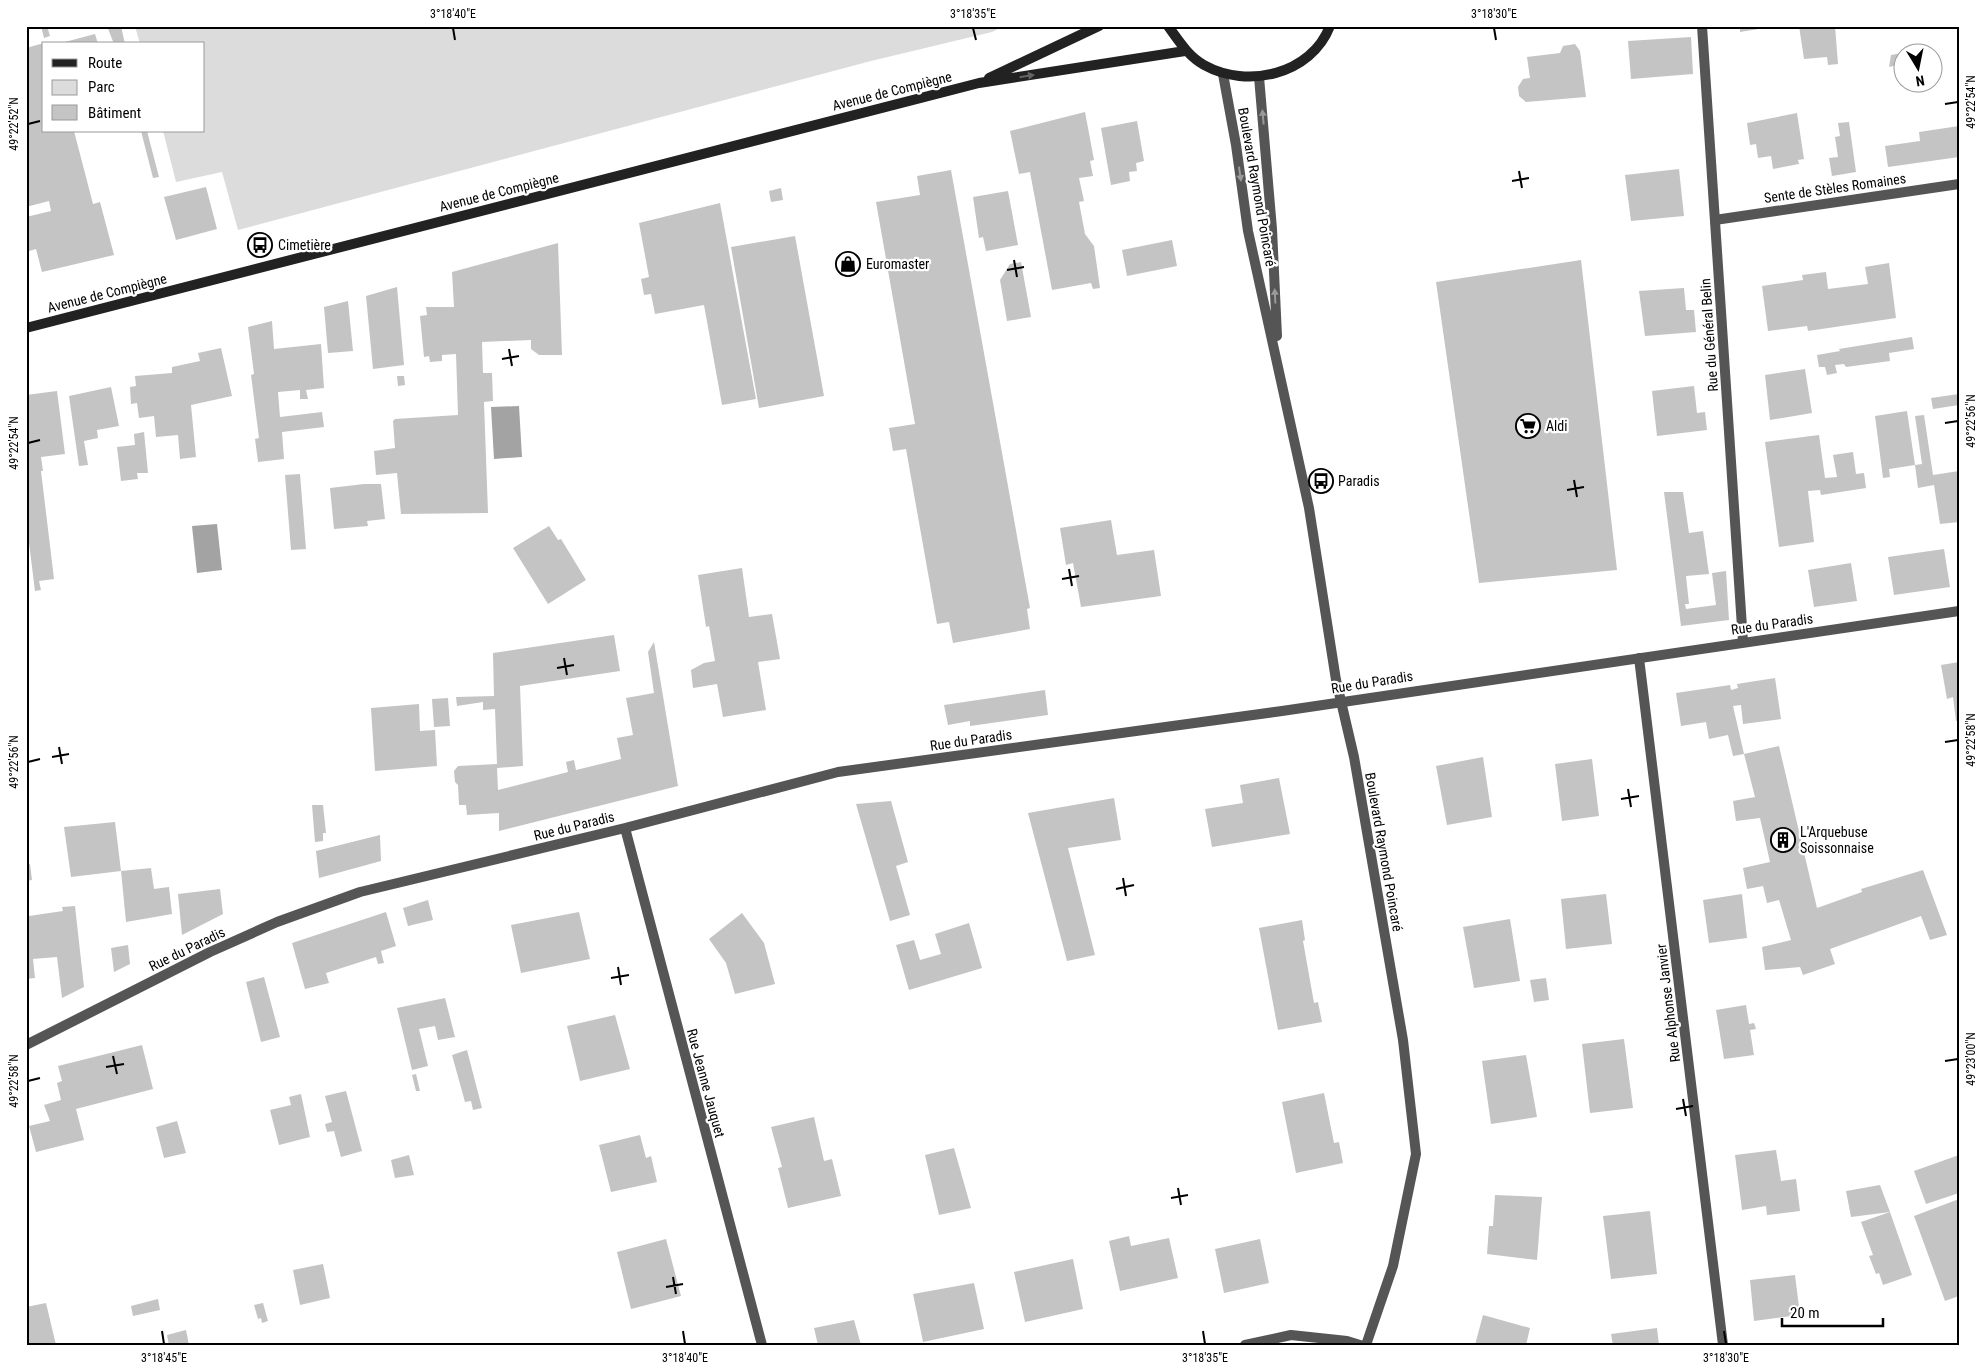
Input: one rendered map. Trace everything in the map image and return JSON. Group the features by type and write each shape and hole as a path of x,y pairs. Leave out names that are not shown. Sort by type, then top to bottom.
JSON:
{"main road":[{"name":"Avenue de Compiègne","path":"979,83 1099,26"},
{"path":"1168,26 1185,51 1203,65 1223,74 1241,78 1259,77 1286,70 1310,55 1330,26"},
{"name":"Avenue de Compiègne","path":"26,328 979,83 1185,51"}],"street":[{"name":"Rue du Général Belin","path":"1702,26 1743,642"},
{"name":"Boulevard Raymond Poincaré","path":"1223,74 1236,145 1248,232 1279,362 1309,508 1341,700 1354,757 1404,1040 1416,1154 1394,1266 1366,1345"},
{"name":"Boulevard Raymond Poincaré","path":"1259,77 1272,229 1279,362"},
{"name":"Sente de Stèles Romaines","path":"1715,220 1959,184"},
{"name":"Rue du Paradis","path":"26,1045 210,952 277,922 360,892 625,828 838,772 1282,711 1341,700 1959,611"},
{"name":"Rue Alphonse Janvier","path":"1640,658 1723,1345"},
{"name":"Rue Jeanne Jauquet","path":"625,828 762,1345"},
{"path":"1245,1345 1290,1334 1348,1341 1360,1345"}],"green space":[{"path":"135,26 1004,26 992,32 871,61 238,230 222,172 176,182 163,132 205,132 205,42 139,42"}],"shaded area":[{"path":"519,406 522,457 494,459 491,407"},
{"path":"217,524 222,570 197,573 192,526"}],"building":[{"path":"41,26 47,26 50,36 44,38"},
{"path":"107,26 121,26 125,42 113,42"},
{"path":"1740,26 1771,26 1771,27 1740,32"},
{"path":"1799,26 1835,26 1838,64 1828,65 1827,57 1804,59"},
{"path":"95,34 97,42 65,42"},
{"path":"1691,37 1693,74 1631,79 1628,41"},
{"path":"42,44 42,132 74,132 93,204 100,202 114,255 42,272 36,249 26,252 26,217 51,211 49,201 26,207 26,48"},
{"path":"1575,44 1580,51 1586,97 1526,102 1519,96 1518,87 1523,79 1530,78 1527,57 1560,53 1563,46"},
{"path":"1891,55 1892,66 1889,67"},
{"path":"1085,112 1094,160 1090,161 1093,176 1079,178 1084,201 1079,202 1085,234 1094,246 1100,288 1093,289 1091,283 1052,290 1030,172 1019,174 1010,131"},
{"path":"1797,113 1804,159 1798,160 1799,164 1773,169 1771,156 1758,158 1756,144 1750,145 1747,123"},
{"path":"1137,121 1144,161 1136,163 1137,171 1129,172 1130,181 1111,185 1101,128"},
{"path":"1849,122 1856,172 1832,176 1829,158 1838,157 1835,137 1840,136 1838,123"},
{"path":"1959,126 1959,157 1888,167 1885,146 1920,141 1919,132"},
{"path":"141,132 147,132 159,177 153,178"},
{"path":"1679,169 1684,216 1631,221 1625,175"},
{"path":"951,170 1030,608 1027,609 1030,629 953,643 949,622 937,624 906,449 893,451 889,428 915,424 876,202 920,195 917,176"},
{"path":"206,187 217,229 176,240 164,197"},
{"path":"781,188 783,200 771,202 769,191"},
{"path":"1008,191 1018,245 986,251 983,237 979,238 973,197"},
{"path":"720,203 756,399 722,405 704,305 655,314 651,294 644,295 641,279 649,277 639,223"},
{"path":"795,236 824,396 759,408 731,247"},
{"path":"1172,240 1177,266 1127,276 1122,250"},
{"path":"558,243 562,355 539,355 531,349 531,340 482,342 483,373 492,373 493,401 484,402 488,513 401,514 397,473 376,475 374,451 395,448 393,421 395,419 458,415 456,354 442,355 442,361 430,362 429,356 424,357 420,316 427,315 426,307 454,307 452,272"},
{"name":"Aldi","path":"1581,260 1617,570 1479,583 1436,282"},
{"path":"1021,262 1031,317 1007,321 1000,280 1010,264"},
{"path":"1889,263 1896,318 1808,331 1807,326 1768,331 1762,286 1803,280 1802,275 1826,272 1828,289 1868,284 1865,267"},
{"path":"397,287 404,365 373,369 366,296"},
{"path":"1684,288 1686,310 1694,310 1696,332 1645,336 1639,291"},
{"path":"348,301 353,351 328,353 324,307"},
{"path":"272,321 274,349 321,344 324,388 306,390 308,399 300,399 300,390 278,392 280,417 322,412 324,427 282,432 284,459 258,462 255,439 259,438 251,375 254,374 248,327"},
{"path":"1912,337 1914,349 1889,353 1890,361 1846,367 1844,364 1835,365 1837,373 1827,375 1825,367 1819,367 1817,355 1840,351 1839,349"},
{"path":"221,348 232,396 191,405 196,457 180,459 178,435 156,437 154,416 139,418 137,403 131,404 130,387 136,386 135,376 172,373 172,367 200,361 198,353"},
{"path":"1805,369 1812,413 1770,420 1765,375"},
{"path":"397,376 404,376 405,385 398,386"},
{"path":"1694,386 1697,413 1705,412 1707,430 1657,436 1652,391"},
{"path":"111,387 119,426 97,430 98,438 84,441 88,465 79,466 69,396"},
{"path":"57,391 65,454 41,457 54,579 39,581 41,590 35,591 26,519 26,395"},
{"path":"1959,394 1959,405 1933,409 1931,398"},
{"path":"1907,411 1915,465 1889,469 1890,477 1883,478 1875,416"},
{"path":"1924,415 1933,475 1959,471 1959,522 1940,524 1934,485 1918,488 1915,465 1922,464 1915,416"},
{"path":"144,432 148,473 137,473 138,479 121,481 117,447 135,445 134,434"},
{"path":"1819,435 1825,478 1837,477 1833,455 1853,452 1856,474 1864,473 1866,488 1821,495 1820,490 1808,491 1814,542 1779,547 1765,442"},
{"path":"300,474 306,549 291,550 285,475"},
{"path":"381,484 385,519 367,521 368,526 334,529 330,488"},
{"path":"1664,492 1683,492 1689,533 1703,531 1709,574 1686,576 1689,604 1685,604 1686,609 1716,605 1712,573 1726,571 1729,620 1681,626"},
{"path":"1111,520 1117,555 1154,550 1161,596 1081,607 1073,563 1066,565 1060,528"},
{"path":"549,526 558,540 561,539 586,580 548,604 513,548"},
{"path":"1944,549 1950,587 1894,595 1888,557"},
{"path":"1851,563 1857,601 1814,607 1808,570"},
{"path":"742,568 749,617 772,614 780,659 758,662 766,710 723,717 717,684 693,688 691,670 704,663 715,661 709,626 706,627 698,575"},
{"path":"614,635 620,671 520,686 523,766 497,768 498,790 568,772 566,762 574,760 576,770 621,759 617,738 633,735 626,698 654,693 648,652 654,642 678,786 499,831 499,813 467,815 466,805 459,805 458,785 455,782 454,771 458,766 497,764 495,709 483,710 483,702 457,706 456,697 494,696 493,653"},
{"path":"1959,662 1959,720 1956,721 1953,697 1947,699 1941,665"},
{"path":"1775,678 1781,719 1743,724 1741,705 1733,706 1744,754 1733,756 1728,735 1709,739 1706,722 1681,726 1676,693 1730,685 1731,690 1738,688 1737,684"},
{"path":"1045,690 1048,715 970,726 970,721 948,725 944,705"},
{"path":"448,698 450,726 434,727 432,699"},
{"path":"419,704 420,731 435,730 437,766 375,771 371,708"},
{"name":"L'Arquebuse Soissonnaise","path":"1779,746 1817,908 1862,892 1861,889 1923,870 1947,935 1930,940 1921,916 1830,949 1835,964 1803,975 1800,967 1765,970 1762,947 1791,940 1779,900 1767,903 1763,886 1747,889 1743,868 1770,862 1760,818 1736,821 1733,801 1755,797 1744,754"},
{"path":"1483,757 1492,817 1447,825 1436,766"},
{"path":"1592,759 1599,816 1562,821 1555,764"},
{"path":"1279,778 1290,834 1212,847 1205,809 1243,803 1240,785"},
{"path":"1114,798 1121,840 1068,848 1095,955 1067,961 1028,813"},
{"path":"891,801 908,862 896,866 910,915 890,921 856,804"},
{"path":"312,805 323,805 326,833 323,833 323,841 315,842"},
{"path":"115,822 121,871 71,877 64,827"},
{"path":"380,835 381,861 319,878 316,851"},
{"path":"30,864 32,880 26,881 26,865"},
{"path":"151,868 154,889 169,887 172,914 126,922 121,871"},
{"path":"220,889 223,914 182,935 178,894"},
{"path":"1606,894 1612,944 1566,949 1561,899"},
{"path":"1742,894 1747,938 1709,943 1703,900"},
{"path":"27,899 29,916 63,911 62,907 75,906 84,987 62,998 57,957 33,959 35,978 26,979"},
{"path":"428,900 433,920 408,926 403,908"},
{"path":"386,912 396,946 381,951 384,963 378,964 376,957 326,973 329,983 305,989 292,943"},
{"path":"579,912 590,959 521,973 511,925"},
{"path":"742,913 764,943 775,984 735,994 726,963 709,939"},
{"path":"1510,919 1520,981 1474,988 1463,927"},
{"path":"1302,920 1305,940 1303,941 1314,1003 1318,1002 1322,1022 1278,1030 1259,928"},
{"path":"969,923 982,968 909,990 896,945 914,940 920,960 941,954 935,934"},
{"path":"128,945 130,964 114,972 111,948"},
{"path":"264,977 280,1037 261,1042 246,982"},
{"path":"1546,978 1549,1000 1534,1002 1530,980"},
{"path":"445,998 455,1037 438,1040 435,1026 419,1029 428,1066 412,1070 397,1008"},
{"path":"1746,1005 1749,1024 1754,1023 1756,1029 1750,1030 1754,1055 1724,1059 1716,1010"},
{"path":"615,1015 630,1069 580,1081 567,1026"},
{"path":"1624,1039 1633,1108 1590,1113 1582,1044"},
{"path":"142,1045 153,1089 76,1109 84,1140 36,1152 29,1126 50,1121 44,1105 61,1100 57,1083 62,1081 58,1066"},
{"path":"467,1050 482,1108 473,1110 471,1101 465,1102 452,1055"},
{"path":"1526,1055 1537,1117 1491,1124 1482,1061"},
{"path":"416,1074 420,1091 416,1091 412,1075"},
{"path":"346,1091 362,1151 341,1157 334,1131 327,1132 325,1124 332,1122 325,1096"},
{"path":"1324,1093 1334,1143 1339,1142 1343,1163 1296,1173 1282,1102"},
{"path":"301,1094 310,1137 279,1145 270,1110 291,1105 289,1097"},
{"path":"814,1117 824,1161 832,1159 841,1196 788,1208 778,1168 782,1167 771,1127"},
{"path":"177,1121 186,1153 164,1158 156,1127"},
{"path":"640,1135 646,1158 651,1156 657,1182 611,1192 599,1145"},
{"path":"954,1148 971,1208 939,1215 925,1155"},
{"path":"1776,1150 1781,1181 1796,1179 1800,1211 1767,1215 1766,1206 1742,1210 1735,1155"},
{"path":"409,1155 414,1175 395,1178 391,1160"},
{"path":"1959,1155 1959,1193 1926,1204 1914,1171"},
{"path":"1880,1185 1890,1212 1851,1217 1846,1191"},
{"path":"1495,1195 1542,1197 1537,1260 1487,1254 1489,1226 1493,1226"},
{"path":"1959,1199 1959,1296 1945,1301 1914,1216"},
{"path":"1650,1211 1657,1274 1611,1279 1603,1216"},
{"path":"1890,1212 1912,1275 1883,1285 1879,1273 1876,1274 1869,1256 1873,1255 1861,1222"},
{"path":"1129,1236 1131,1246 1169,1238 1178,1278 1120,1291 1109,1241"},
{"path":"666,1239 681,1296 631,1309 617,1252"},
{"path":"1260,1239 1269,1283 1224,1293 1215,1249"},
{"path":"1073,1259 1083,1309 1025,1322 1014,1272"},
{"path":"323,1264 330,1298 300,1305 293,1270"},
{"path":"1795,1275 1800,1315 1754,1321 1750,1280"},
{"path":"974,1283 984,1329 923,1342 913,1294"},
{"path":"158,1299 160,1310 133,1316 131,1306"},
{"path":"46,1303 56,1345 26,1345 26,1307"},
{"path":"263,1303 268,1321 262,1323 261,1318 258,1319 254,1305"},
{"path":"1483,1315 1530,1328 1526,1345 1475,1345"},
{"path":"854,1320 861,1345 818,1345 814,1328"},
{"path":"1657,1328 1659,1345 1613,1345 1611,1334"},
{"path":"186,1330 189,1345 169,1345 167,1335"}],"place":[{"name":"Cimetière","path":"260,245"},
{"name":"Euromaster","path":"848,264"},
{"name":"Aldi","path":"1528,426"},
{"name":"Paradis","path":"1321,481"},
{"name":"L'Arquebuse Soissonnaise","path":"1783,840"}]}
